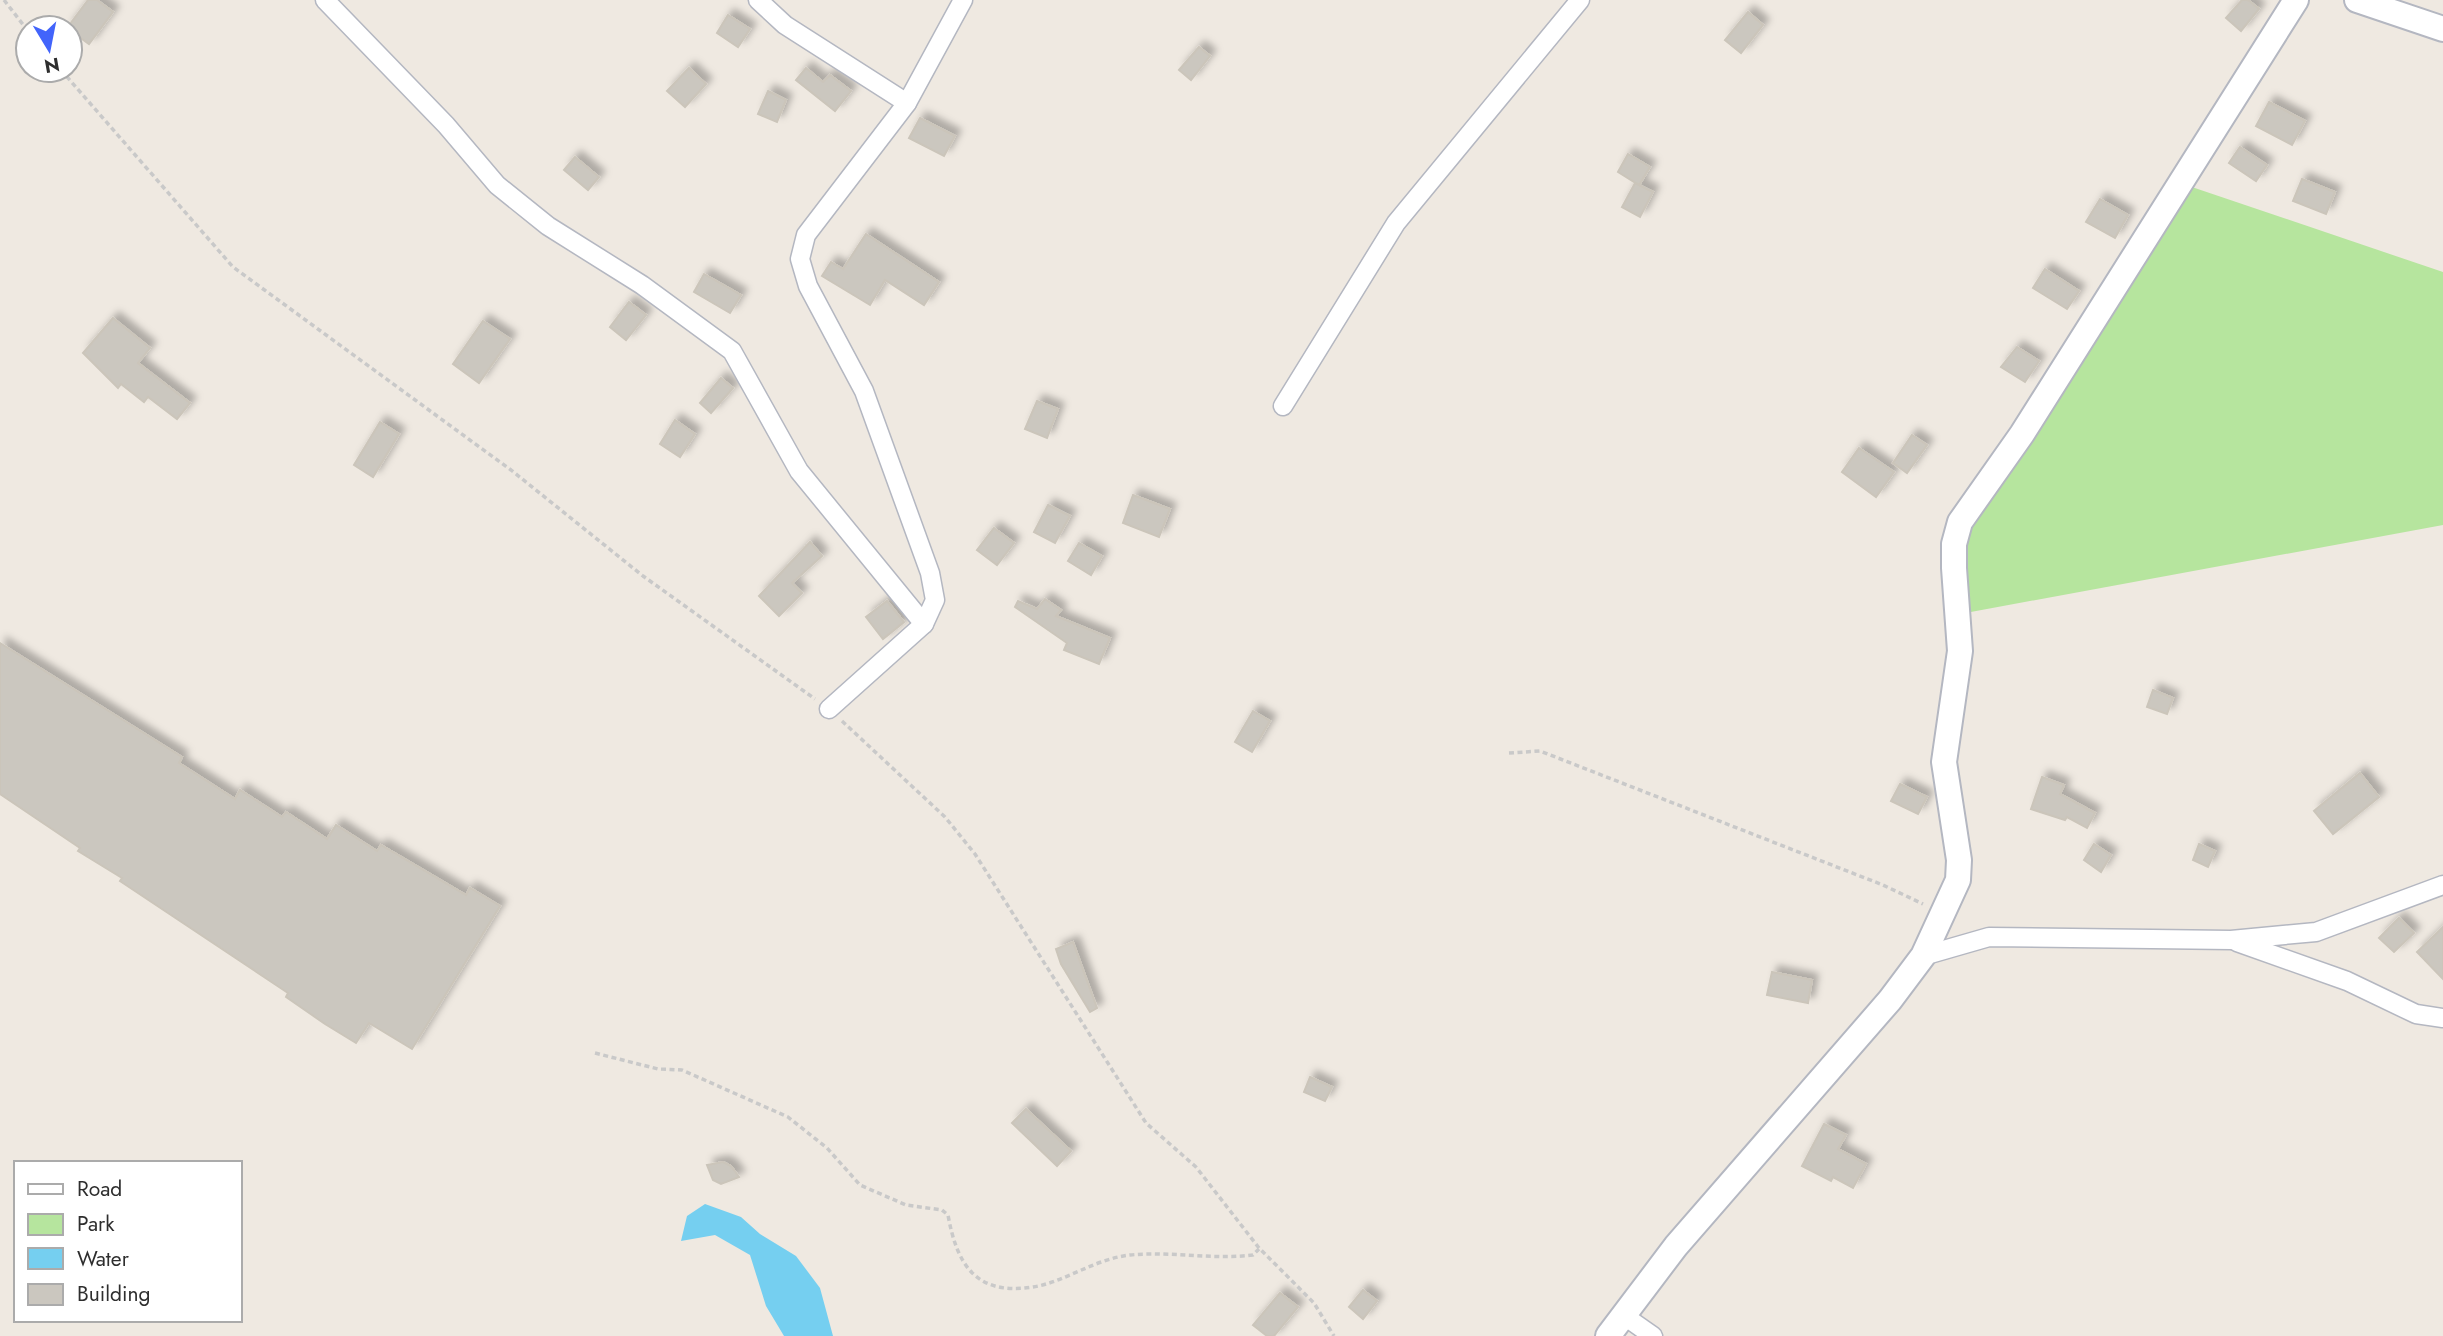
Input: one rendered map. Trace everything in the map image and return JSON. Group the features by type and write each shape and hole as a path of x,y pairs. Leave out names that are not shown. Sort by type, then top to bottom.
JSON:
{"main road":[{"path":"1608,1336 1676,1246 1890,1000 1923,956 1958,880 1959,860 1944,762 1960,650 1954,544 1960,522 2022,435 2296,0"},
{"path":"2357,0 2443,29"}],"street":[{"path":"325,0 446,125 497,185 548,226 642,285 732,351 799,471 924,624"},
{"path":"758,0 785,25 907,103"},
{"path":"830,709 924,624 935,600 930,573 864,391 808,286 800,258 806,235 907,103 963,0"},
{"path":"1283,406 1396,223 1580,0"},
{"path":"1923,956 1989,937 2231,940 2316,932 2443,886"},
{"path":"2231,940 2347,981 2416,1014 2443,1018"},
{"path":"1623,1315 1653,1336"}],"path":[{"path":"4,0 15,14"},
{"path":"73,84 233,267 489,454 643,576 830,709 945,817 975,853 1146,1123 1196,1167 1259,1248 1314,1303 1334,1336"},
{"path":"1509,753 1540,751 1883,885 1944,914"},
{"path":"595,1052 658,1069 682,1070 788,1117 827,1148 860,1185 905,1205 942,1210 948,1215 954,1246 966,1267 978,1278 1001,1287 1035,1287 1096,1262 1128,1255 1161,1253 1229,1258 1253,1255 1259,1248"}],"green space":[{"path":"2180,183 2443,272 2443,525 1960,614 1954,544"}],"water":[{"path":"705,1204 741,1217 760,1234 796,1256 820,1288 833,1336 784,1336 766,1306 750,1255 715,1235 681,1241 687,1216"}],"building":[{"path":"88,0 97,0 113,12 89,44 84,40 84,14 78,14"},
{"path":"2242,0 2248,0 2259,9 2241,31 2226,18"},
{"path":"1748,12 1763,25 1741,53 1725,40"},
{"path":"728,15 750,29 738,47 717,33"},
{"path":"1199,47 1210,56 1191,80 1179,70"},
{"path":"689,68 706,84 685,107 667,91"},
{"path":"806,68 823,82 830,75 851,91 835,111 796,80"},
{"path":"768,91 786,100 777,122 758,114"},
{"path":"2269,102 2305,121 2292,145 2256,126"},
{"path":"920,118 955,136 944,156 909,138"},
{"path":"2240,147 2267,165 2256,181 2229,163"},
{"path":"1628,154 1650,167 1639,185 1618,172"},
{"path":"575,157 599,177 588,190 564,170"},
{"path":"2302,179 2335,192 2326,214 2293,201"},
{"path":"1635,183 1653,192 1640,217 1622,207"},
{"path":"2100,199 2128,215 2115,238 2086,222"},
{"path":"866,234 939,282 924,305 885,280 870,305 822,276 831,262 843,269"},
{"path":"2045,269 2079,291 2067,309 2033,288"},
{"path":"704,274 741,295 730,313 694,292"},
{"path":"629,302 646,315 626,340 610,327"},
{"path":"113,318 150,348 138,363 190,403 177,419 148,397 144,402 121,384 118,388 83,353"},
{"path":"483,321 510,339 479,383 453,364"},
{"path":"2017,347 2039,361 2025,382 2001,367"},
{"path":"721,378 733,388 711,413 700,403"},
{"path":"1037,401 1058,409 1047,438 1025,429"},
{"path":"675,420 695,434 680,457 660,444"},
{"path":"380,422 399,434 373,477 354,465"},
{"path":"1912,435 1927,445 1907,473 1893,463"},
{"path":"1859,448 1894,472 1876,497 1842,472"},
{"path":"1133,495 1170,509 1159,537 1123,523"},
{"path":"1048,505 1070,516 1055,543 1034,532"},
{"path":"994,528 1014,543 997,565 977,550"},
{"path":"810,542 822,556 792,583 802,593 779,616 759,596"},
{"path":"1079,543 1102,556 1091,575 1068,561"},
{"path":"1045,599 1061,610 1056,616 1110,638 1099,664 1064,650 1067,643 1015,607 1018,601 1037,609"},
{"path":"887,601 904,622 883,639 866,617"},
{"path":"0,643 182,757 179,763 235,799 240,790 282,817 286,812 327,839 336,825 377,851 381,845 466,895 470,888 500,906 412,1049 369,1023 356,1043 325,1024 286,997 288,993 120,881 122,878 78,851 80,848 0,794"},
{"path":"2153,690 2173,698 2167,714 2147,707"},
{"path":"1253,711 1270,721 1252,752 1235,742"},
{"path":"2360,773 2379,797 2333,834 2314,811"},
{"path":"2042,777 2064,785 2060,794 2095,813 2087,828 2067,817 2065,820 2031,809"},
{"path":"1900,784 1927,797 1918,814 1891,801"},
{"path":"2094,844 2111,855 2101,872 2084,860"},
{"path":"2199,844 2215,851 2208,867 2193,860"},
{"path":"2399,918 2414,933 2394,952 2379,938"},
{"path":"2443,927 2443,979 2417,952"},
{"path":"1073,942 1097,1008 1090,1012 1061,964 1056,949"},
{"path":"1772,972 1812,980 1808,1003 1767,995"},
{"path":"1310,1077 1332,1087 1325,1101 1304,1092"},
{"path":"1026,1109 1071,1151 1057,1166 1012,1123"},
{"path":"1824,1124 1846,1135 1838,1149 1866,1164 1853,1188 1833,1177 1831,1181 1802,1166"},
{"path":"723,1162 731,1166 739,1177 721,1184 713,1180 707,1165"},
{"path":"1363,1290 1377,1301 1363,1319 1349,1307"},
{"path":"1280,1293 1298,1307 1274,1336 1267,1336 1253,1325"}]}
